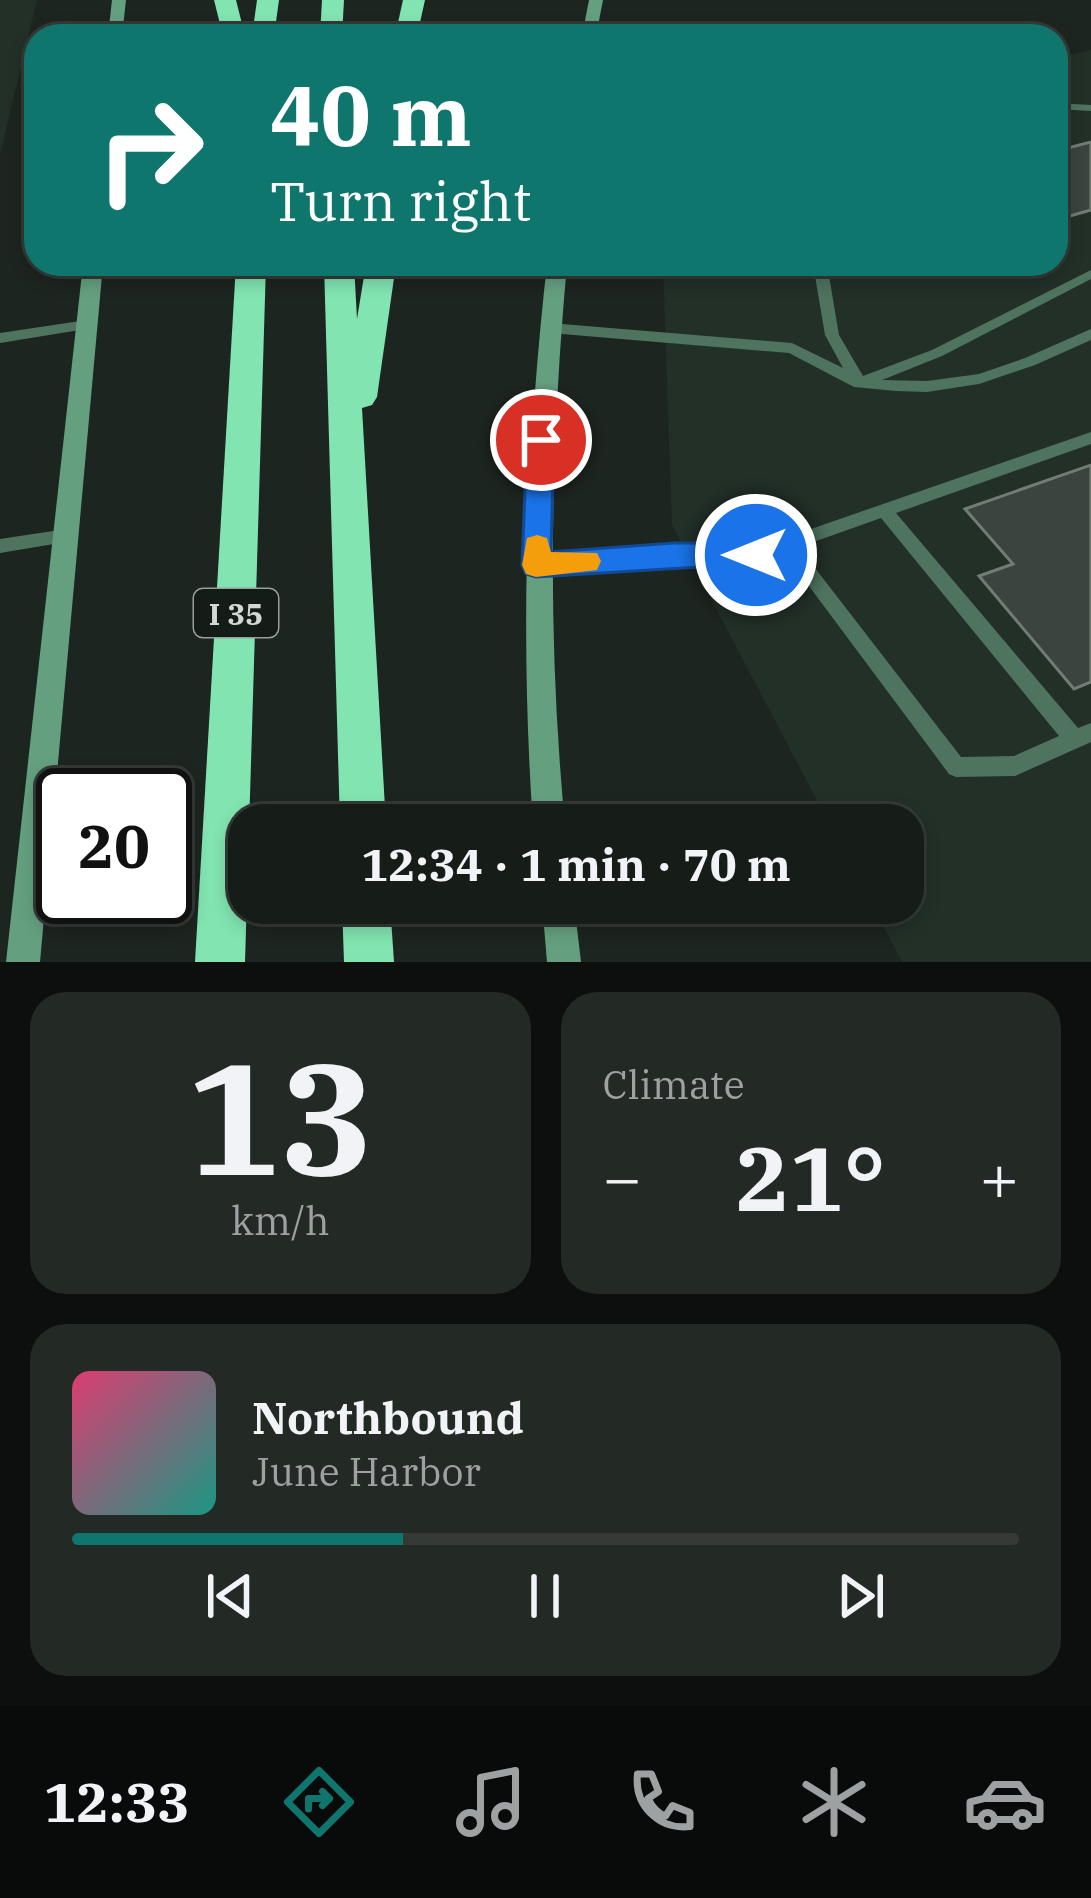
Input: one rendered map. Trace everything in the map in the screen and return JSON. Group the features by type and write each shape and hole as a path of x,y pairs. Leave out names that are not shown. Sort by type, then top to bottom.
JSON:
{"highway":[{"name":"I 35","path":"220,962 250,276"},
{"path":"340,276 362,804"},
{"path":"348,471 379,276"},
{"path":"367,924 368,962"}],"main road":[{"path":"23,962 92,276"},
{"path":"548,804 536,565 542,399 556,276"},
{"path":"559,924 564,962"}],"lane":[{"path":"860,383 937,353 1091,274"},
{"path":"822,276 832,335 860,383"},
{"path":"0,338 87,325"},
{"path":"550,328 792,347 860,383 924,390 1003,374 1091,334"},
{"path":"756,555 1091,438"},
{"path":"536,565 674,555 756,555 809,573 956,767 1015,766 1083,736 884,510"},
{"path":"0,546 66,536"}],"shaded area":[{"path":"0,0 37,0 31,24 24,24 24,54 0,154"},
{"path":"1091,50 1091,962 902,962 882,924 924,924 924,804 819,804 672,525 663,276 1068,276 1068,55"}],"building":[{"path":"1091,142 1091,210 1068,217 1068,148"},
{"path":"1091,465 1091,682 1074,689 979,576 1013,564 965,509"}],"slow traffic":[{"path":"537,546 536,565 586,561"}],"route":[{"path":"541,440 536,565 674,555 756,555"}]}
